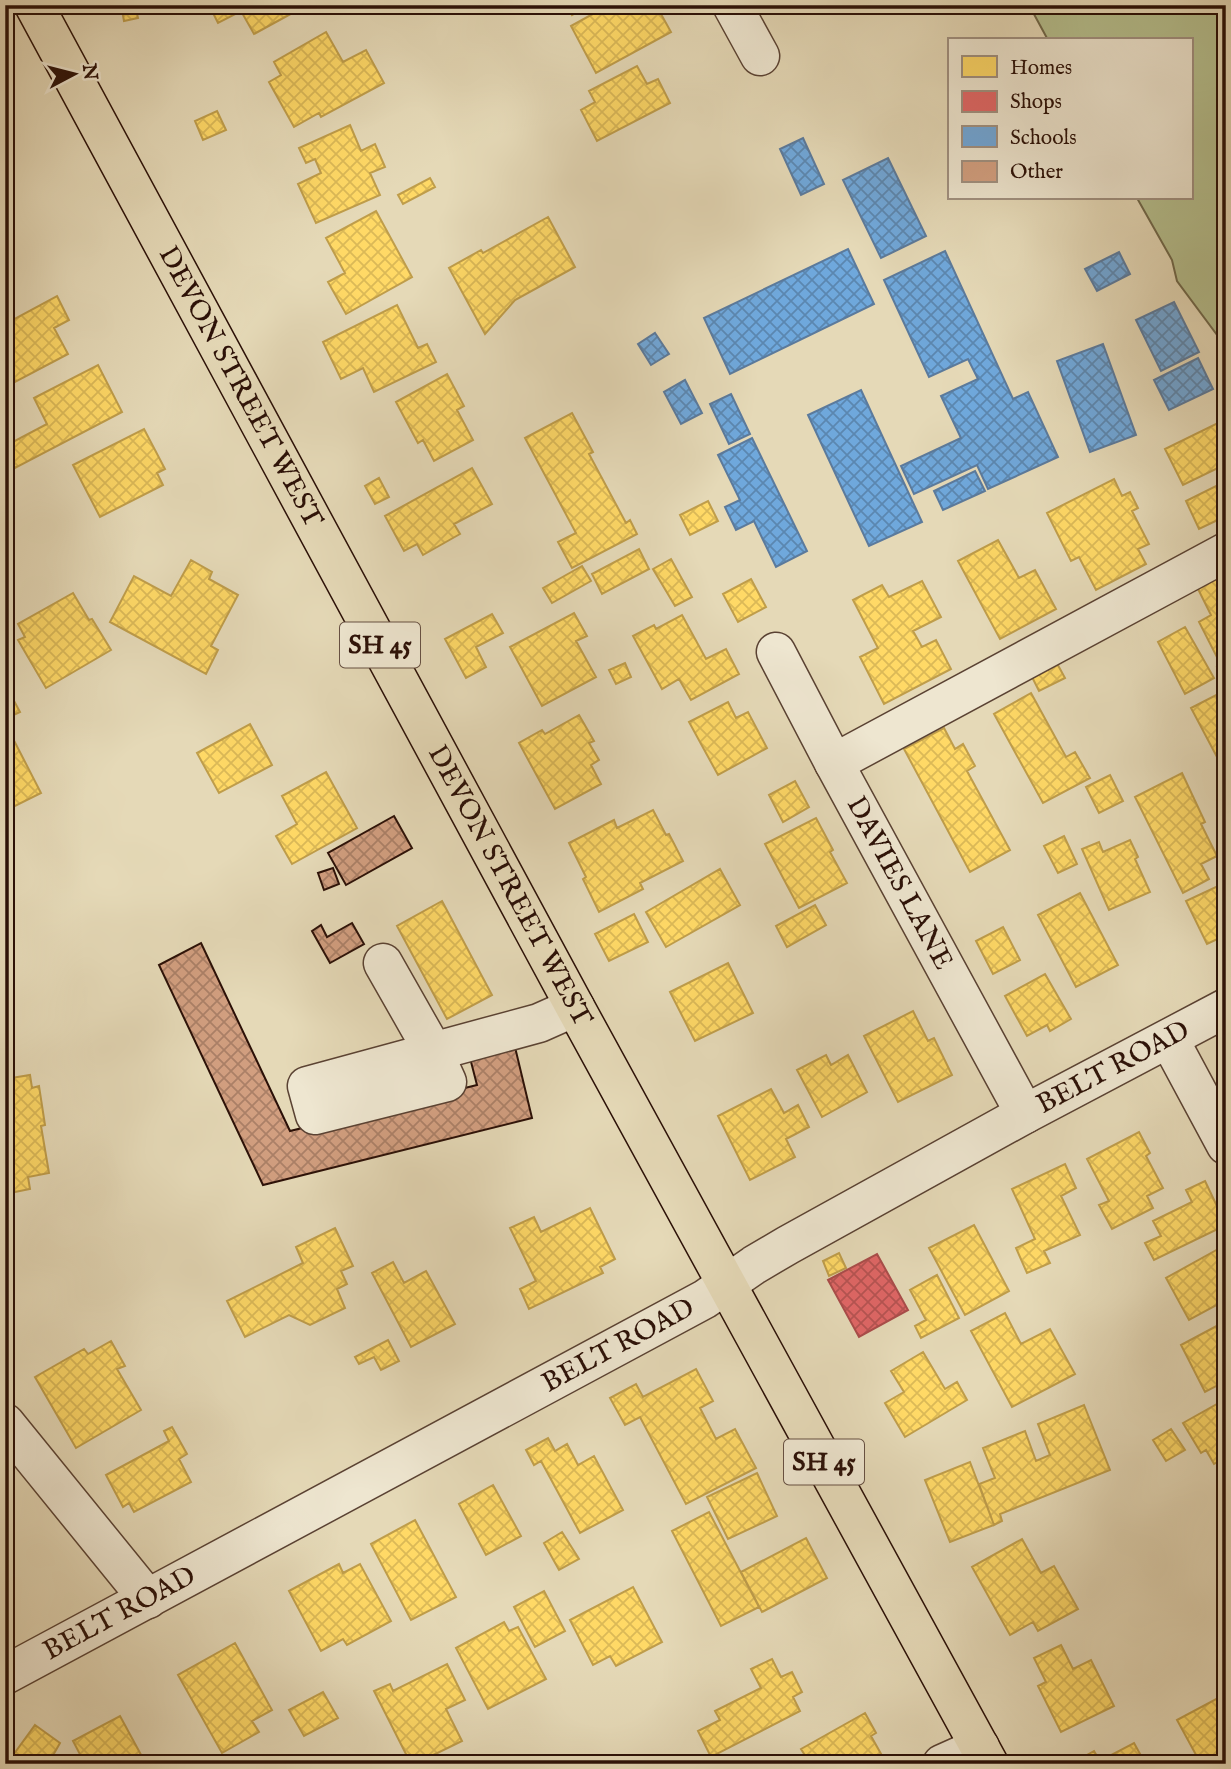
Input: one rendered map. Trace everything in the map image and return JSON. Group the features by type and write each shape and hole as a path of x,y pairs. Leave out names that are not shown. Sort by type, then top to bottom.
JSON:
{"main road":[{"name":"DEVON STREET WEST","path":"34,5 575,1007 984,1756"}],"street":[{"path":"732,5 760,56"},
{"path":"834,763 1226,552"},
{"name":"DAVIES LANE","path":"776,652 1025,1114"},
{"path":"383,963 433,1051 538,1023 575,1007"},
{"name":"BELT ROAD","path":"5,1675 692,1305 788,1245 1025,1114 1226,1008"},
{"path":"1169,1039 1226,1145"},
{"path":"5,1423 148,1599"},
{"path":"942,1764 984,1756"}],"green space":[{"path":"1029,5 1226,5 1226,347 1177,281 1172,260 1138,200 1192,200 1192,38 1047,38"}],"building: Homes":[{"path":"121,5 135,5 138,18 124,21"},
{"path":"209,5 307,5 254,34 241,11 218,23"},
{"path":"567,5 589,5 572,15"},
{"path":"609,5 656,5 671,32 596,73 571,26"},
{"path":"326,32 343,62 366,50 384,83 321,117 319,113 294,127 269,82 281,75 274,62"},
{"path":"637,66 647,84 658,79 670,103 597,141 581,110 595,102 589,91"},
{"path":"217,111 226,130 203,140 195,121"},
{"path":"350,125 361,151 375,144 385,167 370,173 380,195 316,223 298,184 321,173 315,159 306,163 299,148"},
{"path":"430,178 435,187 403,204 398,195"},
{"path":"376,211 412,277 346,314 328,282 345,273 326,238"},
{"path":"548,217 575,267 515,300 485,334 449,268 481,250 483,253"},
{"path":"57,296 69,320 54,328 68,354 15,382 5,364 5,324"},
{"path":"397,305 418,348 427,344 436,362 374,392 363,368 341,379 323,342"},
{"path":"98,365 122,412 15,468 5,446 47,424 34,398"},
{"path":"447,374 464,406 457,410 473,440 434,461 423,440 418,443 396,402"},
{"path":"572,413 593,452 589,454 626,523 630,520 637,534 572,568 558,542 576,533 525,438"},
{"path":"1226,419 1226,468 1224,465 1183,485 1165,449"},
{"path":"144,429 165,469 157,473 163,485 100,517 73,465"},
{"path":"472,468 492,504 454,524 460,534 423,555 417,544 404,551 385,516"},
{"path":"379,478 389,497 375,504 365,486"},
{"path":"1114,479 1122,496 1130,492 1138,508 1132,511 1149,544 1138,549 1146,564 1096,590 1079,557 1071,561 1047,513"},
{"path":"1226,481 1226,516 1199,529 1186,501"},
{"path":"708,501 718,521 690,535 680,515"},
{"path":"998,540 1019,578 1035,570 1056,609 1000,639 958,561"},
{"path":"639,549 649,569 602,594 592,574"},
{"path":"671,559 692,597 675,606 653,569"},
{"path":"191,560 212,572 209,579 238,595 211,646 218,650 206,674 110,622 134,576 171,596"},
{"path":"582,566 591,581 552,603 543,588"},
{"path":"1226,572 1226,684 1217,667 1221,665 1199,622 1211,615 1197,587"},
{"path":"751,579 766,607 738,622 723,594"},
{"path":"922,581 941,617 913,631 922,647 936,640 951,669 884,704 860,657 878,648 853,600 882,585 889,597"},
{"path":"73,593 111,650 46,688 18,640 25,637 18,624"},
{"path":"574,613 587,636 576,641 596,677 542,706 510,647"},
{"path":"492,614 503,633 476,647 486,667 466,678 445,639"},
{"path":"682,615 706,659 726,649 739,674 691,700 679,679 662,689 633,636 654,625 656,629"},
{"path":"1185,627 1214,678 1185,694 1158,642"},
{"path":"1053,656 1065,678 1039,691 1028,669"},
{"path":"625,663 631,677 616,684 609,670"},
{"path":"5,684 20,712 5,719"},
{"path":"1224,691 1226,694 1226,774 1191,708"},
{"path":"1031,693 1066,757 1075,752 1090,778 1043,803 994,714"},
{"path":"728,702 736,718 748,712 767,748 718,775 689,722"},
{"path":"579,715 594,741 589,743 599,760 591,765 601,784 555,809 519,743 542,730 545,734"},
{"path":"5,723 41,793 5,811"},
{"path":"250,724 272,765 219,793 197,753"},
{"path":"944,728 955,749 963,744 975,766 967,771 1010,850 970,872 904,749"},
{"path":"326,772 357,828 292,864 276,836 297,824 282,796"},
{"path":"1182,773 1205,822 1201,824 1217,856 1201,864 1209,879 1183,893 1135,797"},
{"path":"1110,775 1123,801 1099,813 1086,787"},
{"path":"795,781 809,807 783,822 769,795"},
{"path":"653,810 683,861 640,883 643,889 599,912 569,843 614,820 617,828"},
{"path":"816,818 847,883 799,908 765,844"},
{"path":"1064,836 1077,864 1058,873 1044,846"},
{"path":"1130,840 1138,857 1135,859 1150,892 1109,910 1082,849 1099,842 1103,852"},
{"path":"720,869 740,905 666,947 646,912"},
{"path":"1218,886 1226,902 1226,935 1207,944 1186,901"},
{"path":"1080,893 1118,965 1076,987 1038,915"},
{"path":"442,901 492,995 447,1019 397,926"},
{"path":"815,905 826,925 787,947 776,926"},
{"path":"634,914 648,942 609,961 595,934"},
{"path":"1003,927 1020,960 993,974 976,941"},
{"path":"728,963 753,1013 695,1041 670,992"},
{"path":"1045,974 1071,1019 1050,1031 1047,1025 1027,1036 1005,996"},
{"path":"913,1011 928,1041 934,1038 952,1075 898,1102 864,1036"},
{"path":"826,1055 831,1065 848,1055 867,1092 822,1117 797,1070"},
{"path":"30,1075 32,1088 39,1086 45,1125 41,1126 49,1173 28,1177 30,1189 5,1194 5,1079"},
{"path":"771,1089 784,1113 798,1105 809,1127 786,1139 795,1157 750,1180 718,1116"},
{"path":"1139,1132 1150,1153 1146,1156 1163,1188 1147,1196 1153,1208 1112,1229 1099,1205 1109,1201 1087,1159"},
{"path":"1065,1164 1076,1188 1061,1196 1080,1235 1044,1251 1050,1263 1027,1273 1016,1248 1035,1239 1012,1189"},
{"path":"1205,1181 1226,1225 1154,1260 1145,1243 1161,1236 1153,1221 1192,1202 1186,1190"},
{"path":"590,1208 615,1259 600,1267 603,1273 529,1309 520,1289 536,1281 510,1228 534,1217 541,1232"},
{"path":"974,1225 1009,1291 965,1315 929,1248"},
{"path":"335,1228 353,1266 341,1271 347,1284 337,1289 345,1308 310,1325 289,1315 245,1337 227,1301 303,1263 296,1247"},
{"path":"1220,1248 1226,1259 1226,1300 1189,1320 1166,1278"},
{"path":"839,1253 846,1268 829,1276 823,1261"},
{"path":"393,1262 404,1283 426,1271 455,1324 411,1347 372,1273"},
{"path":"937,1275 959,1318 921,1338 915,1326 926,1320 910,1290"},
{"path":"1005,1313 1021,1344 1050,1329 1075,1374 1012,1407 971,1331"},
{"path":"1226,1321 1226,1381 1205,1392 1181,1345"},
{"path":"388,1340 399,1361 381,1370 374,1357 359,1364 355,1357"},
{"path":"111,1341 125,1366 117,1369 141,1410 76,1448 35,1377 84,1349 88,1354"},
{"path":"923,1352 945,1389 957,1382 967,1400 905,1437 885,1403 904,1392 891,1371"},
{"path":"696,1369 713,1401 700,1408 716,1439 735,1429 756,1468 686,1504 640,1417 625,1425 610,1398 636,1384 643,1397"},
{"path":"1226,1399 1226,1457 1214,1464 1206,1450 1201,1453 1183,1423"},
{"path":"1084,1405 1110,1470 1000,1514 1002,1521 994,1525 979,1484 995,1478 983,1448 1025,1431 1036,1461 1050,1455 1038,1424"},
{"path":"172,1427 187,1454 179,1459 191,1482 134,1512 129,1503 123,1507 106,1475 169,1441 164,1431"},
{"path":"1171,1429 1185,1450 1166,1461 1153,1440"},
{"path":"548,1438 555,1451 567,1444 578,1465 594,1456 623,1510 580,1533 541,1461 534,1465 526,1450"},
{"path":"970,1462 994,1525 950,1542 925,1480"},
{"path":"757,1473 777,1516 728,1539 707,1497"},
{"path":"493,1485 521,1536 486,1555 459,1504"},
{"path":"709,1512 759,1607 721,1626 672,1531"},
{"path":"415,1520 456,1597 411,1620 371,1544"},
{"path":"562,1532 579,1559 559,1570 544,1543"},
{"path":"806,1538 827,1578 762,1612 741,1572"},
{"path":"1022,1539 1041,1573 1054,1566 1078,1609 1038,1631 1033,1622 1010,1635 972,1567"},
{"path":"339,1564 343,1573 360,1564 391,1621 347,1645 343,1639 321,1651 289,1591"},
{"path":"633,1587 662,1642 616,1666 610,1656 593,1665 570,1620"},
{"path":"544,1591 565,1631 535,1647 514,1607"},
{"path":"504,1622 509,1631 518,1627 546,1679 488,1709 456,1648"},
{"path":"235,1643 272,1710 252,1721 259,1732 222,1753 178,1675"},
{"path":"1061,1645 1073,1669 1091,1660 1114,1706 1061,1732 1038,1686 1046,1682 1034,1658"},
{"path":"772,1659 781,1677 792,1672 802,1692 793,1697 800,1711 711,1757 698,1731 720,1720 715,1711 761,1688 751,1669"},
{"path":"447,1664 465,1700 446,1709 462,1741 411,1764 374,1691 390,1684 393,1691"},
{"path":"323,1692 338,1718 304,1736 289,1710"},
{"path":"1218,1698 1226,1711 1226,1764 1201,1764 1177,1720"},
{"path":"865,1713 876,1733 871,1736 885,1761 880,1764 800,1764 808,1760 801,1749"},
{"path":"120,1716 146,1764 85,1764 73,1741"},
{"path":"35,1725 60,1743 48,1764 5,1764 5,1758 11,1758"},
{"path":"1134,1743 1145,1763 1149,1761 1151,1764 1071,1764 1094,1751 1100,1761"}],"building: Shops":[{"path":"877,1254 908,1310 859,1337 828,1280"}],"building: Schools":[{"path":"803,138 824,184 801,195 780,149"},
{"path":"888,158 926,236 881,258 843,180"},
{"path":"848,249 874,304 730,374 704,318"},
{"path":"945,251 1013,399 1028,392 1058,457 988,489 977,465 914,494 901,466 961,438 941,396 978,379 968,359 929,377 884,280"},
{"path":"1119,252 1130,274 1097,291 1085,269"},
{"path":"1174,302 1199,352 1161,371 1136,320"},
{"path":"655,333 669,354 651,365 638,344"},
{"path":"1103,344 1136,435 1090,452 1057,361"},
{"path":"1198,358 1213,389 1169,410 1154,380"},
{"path":"685,380 702,413 681,424 664,392"},
{"path":"861,390 922,522 869,546 808,415"},
{"path":"731,394 750,434 729,444 710,404"},
{"path":"752,438 807,551 776,567 754,521 736,530 725,507 740,500 718,455"},
{"path":"975,471 985,491 943,510 934,491"}],"building: Other":[{"path":"394,816 412,848 346,885 328,853"},
{"path":"333,868 339,884 324,890 318,873"},
{"path":"352,923 364,944 330,963 312,931 321,925 327,937"},
{"path":"201,943 290,1131 477,1085 469,1054 514,1043 532,1118 263,1185 159,965"}]}
